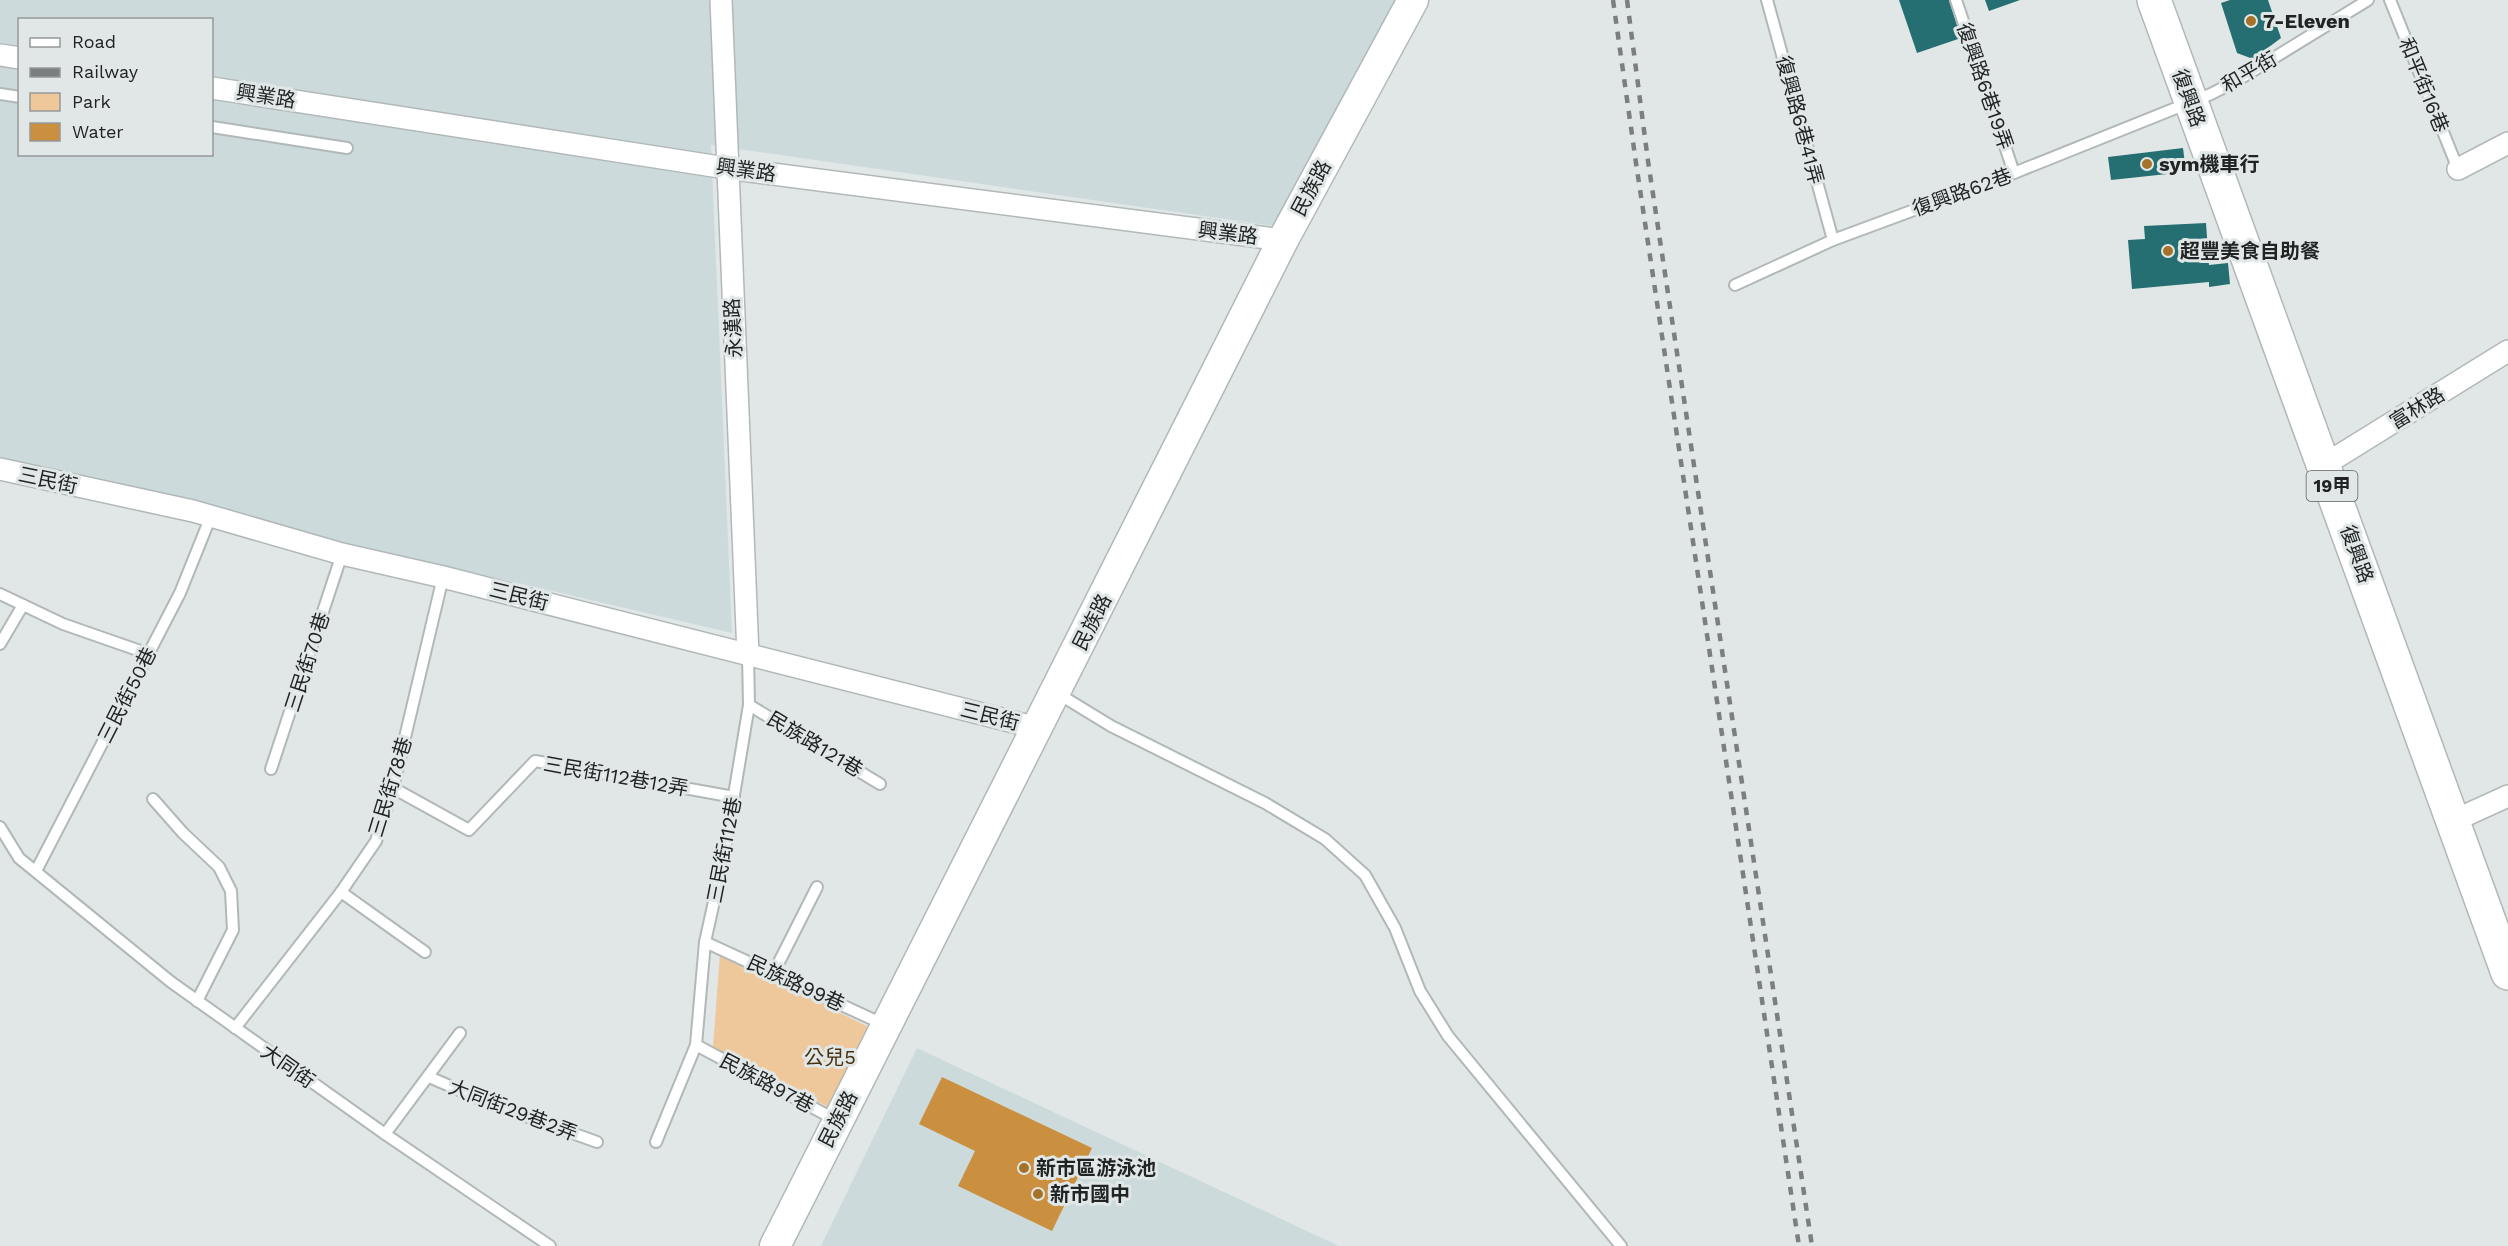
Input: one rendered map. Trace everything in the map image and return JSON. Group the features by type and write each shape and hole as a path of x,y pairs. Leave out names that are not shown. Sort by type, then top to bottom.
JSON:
{"main road":[{"name":"復興路","path":"2154,0 2200,99 2334,459 2463,817 2508,973"},
{"name":"復興路","path":"2177,0 2200,99"},
{"name":"復興路","path":"2463,817 2508,910"}],"street":[{"name":"永漢路","path":"721,0 726,168 748,655"},
{"name":"民族路","path":"775,1246 1283,240 1413,0"},
{"path":"0,55 18,58"},
{"name":"興業路","path":"213,88 726,168 1283,240"},
{"path":"2458,169 2508,142"},
{"name":"富林路","path":"2334,459 2508,351"},
{"name":"三民街","path":"0,469 211,516 342,554 443,577 1037,728"},
{"path":"2463,817 2508,796"}],"lane":[{"name":"復興路6巷41弄","path":"1767,0 1833,240"},
{"name":"復興路6巷19弄","path":"1956,0 2014,173"},
{"name":"和平街","path":"2200,99 2238,80 2368,0"},
{"name":"和平街16巷","path":"2390,0 2458,169"},
{"path":"0,94 18,97"},
{"name":"復興路62巷","path":"1735,285 1833,240 2014,173 2200,99"},
{"path":"213,127 347,148"},
{"name":"三民街50巷","path":"36,871 180,593 211,516"},
{"name":"三民街70巷","path":"271,769 342,554"},
{"name":"三民街78巷","path":"235,1028 341,892 376,841 393,788 443,577"},
{"path":"0,594 63,624 149,654"},
{"path":"0,644 23,605"},
{"name":"三民街112巷","path":"656,1143 696,1045 705,942 734,797 749,705 748,655"},
{"path":"1056,692 1111,726 1275,809 1325,839 1365,875 1395,928 1420,991 1448,1036 1621,1246"},
{"name":"民族路121巷","path":"749,705 880,784"},
{"name":"三民街112巷12弄","path":"393,788 469,830 536,761 734,797"},
{"path":"153,798 183,832 219,867 231,891 233,930 197,1001"},
{"name":"大同街","path":"0,827 19,858 197,1001 385,1134 550,1246"},
{"path":"774,972 817,887"},
{"path":"341,892 425,952"},
{"name":"民族路99巷","path":"705,942 774,972 886,1026"},
{"path":"385,1134 460,1033"},
{"name":"民族路97巷","path":"696,1045 837,1120"},
{"name":"大同街29巷2弄","path":"429,1077 489,1103 597,1142"}],"shaded area":[{"path":"0,0 1409,0 1280,227 711,145 732,633 0,462"},
{"name":"新市國中","path":"917,1048 1339,1246 821,1246"}],"green space":[{"name":"公兒5","path":"720,954 895,1040 855,1121 713,1047"}],"water":[{"name":"新市區游泳池","path":"942,1077 1092,1148 1052,1231 958,1186 975,1151 919,1124"}],"building":[{"path":"1899,0 1949,0 1961,38 1917,53"},
{"path":"1985,0 2020,0 1989,11"},
{"name":"7-Eleven","path":"2230,0 2268,0 2281,38 2253,59 2237,53 2221,3"},
{"name":"sym機車行","path":"2183,148 2186,172 2111,180 2108,157"},
{"name":"超豐美食自助餐","path":"2206,223 2209,265 2228,263 2230,284 2209,287 2209,282 2132,289 2128,240 2145,239 2144,226"}],"railway":[{"path":"1613,0 1799,1246"},
{"path":"1627,0 1648,161 1812,1246"}],"place":[{"name":"7-Eleven","path":"2251,21"},
{"name":"sym機車行","path":"2147,164"},
{"name":"超豐美食自助餐","path":"2168,251"},
{"name":"新市區游泳池","path":"1024,1168"},
{"name":"新市國中","path":"1038,1194"}]}
